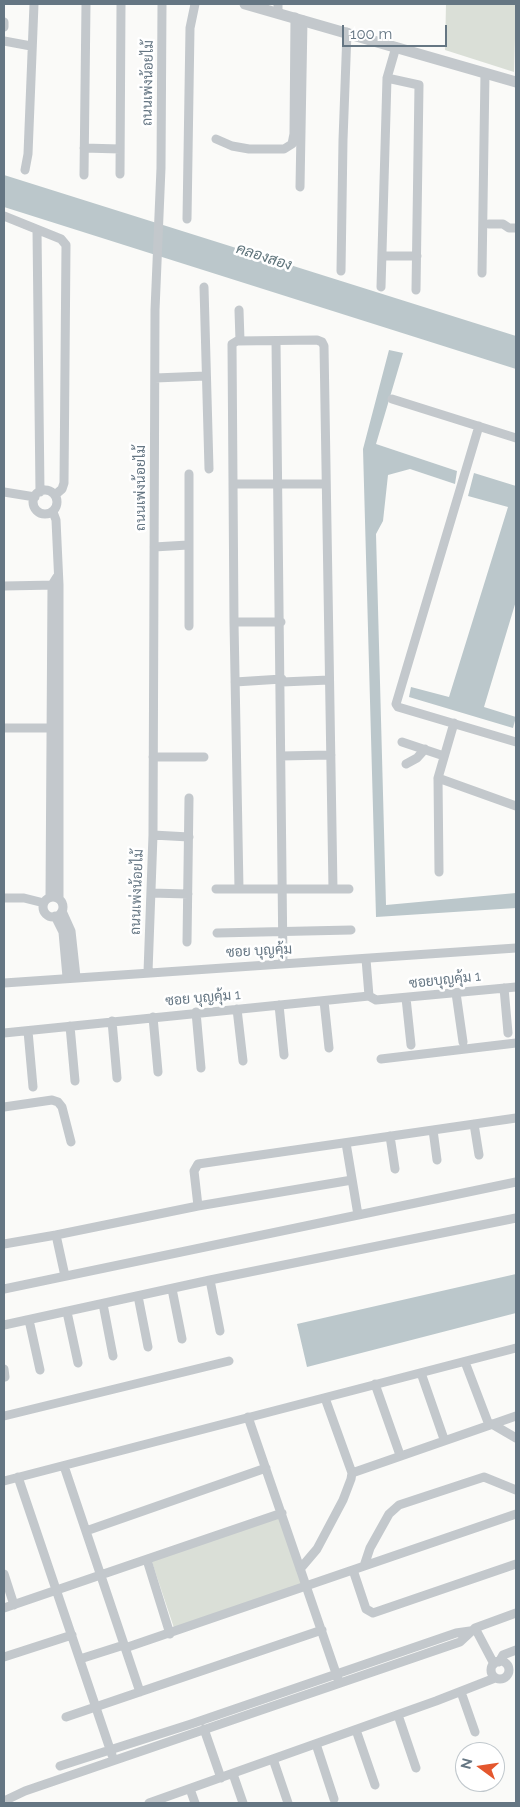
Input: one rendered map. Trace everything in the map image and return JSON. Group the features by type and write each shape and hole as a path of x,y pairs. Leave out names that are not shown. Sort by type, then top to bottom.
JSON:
{"street":[{"path":"26,170 34,4"},
{"path":"84,175 86,4"},
{"path":"119,4 120,174"},
{"name":"ถนนเพ่งน้อยไม้","path":"148,972 153,835 156,266 162,4"},
{"path":"187,219 190,28 195,4"},
{"path":"245,4 278,8 299,18 516,82"},
{"path":"216,139 232,146 249,149 284,149 292,144 299,18"},
{"path":"299,18 300,187"},
{"path":"4,22 4,27"},
{"path":"341,271 342,140 347,32"},
{"path":"4,41 32,46"},
{"path":"381,287 387,78 396,47"},
{"path":"482,273 485,73"},
{"path":"387,78 419,85 416,290"},
{"path":"84,148 120,149"},
{"path":"4,216 60,239 66,245 64,483 62,489 55,495"},
{"path":"489,224 503,224 509,228 516,228"},
{"path":"4,492 37,494 46,490 55,495 57,505 52,512 46,514 39,512 34,504 37,494 37,230"},
{"path":"382,256 417,256"},
{"path":"204,286 209,470"},
{"path":"239,310 240,341"},
{"path":"239,889 234,622 232,344 233,342 240,341 317,340 322,342 324,346 333,889"},
{"path":"276,341 282,681 283,963"},
{"path":"155,378 206,376"},
{"path":"392,399 516,438"},
{"path":"479,426 459,498 396,703 398,707 516,742"},
{"path":"189,474 189,626"},
{"path":"233,484 279,482 326,484"},
{"path":"52,512 56,520 56,582 51,899 44,912 49,916 59,914"},
{"path":"154,547 188,545"},
{"path":"4,586 56,582"},
{"path":"51,899 52,728 56,582"},
{"path":"234,622 280,622"},
{"path":"235,682 329,680"},
{"path":"439,872 438,778 454,723"},
{"path":"4,728 52,728"},
{"path":"402,742 444,756"},
{"path":"406,764 417,758 425,749"},
{"path":"281,756 331,755"},
{"path":"153,757 204,757"},
{"path":"438,778 516,806"},
{"path":"187,942 189,798"},
{"path":"153,835 189,837"},
{"path":"216,889 349,890"},
{"path":"151,893 188,894"},
{"path":"4,898 51,899 63,906 59,914 71,977"},
{"path":"217,933 351,930"},
{"name":"ซอย บุญคุ้ม","path":"4,983 516,948"},
{"path":"366,959 372,998"},
{"name":"ซอยบุญคุ้ม 1","path":"372,998 406,998 516,987"},
{"path":"504,988 508,1033"},
{"path":"456,993 463,1042"},
{"name":"ซอย บุญคุ้ม 1","path":"4,1033 237,1008 372,998"},
{"path":"406,998 411,1045"},
{"path":"324,1001 329,1048"},
{"path":"279,1005 284,1055"},
{"path":"237,1008 243,1061"},
{"path":"196,1012 201,1068"},
{"path":"153,1017 158,1072"},
{"path":"112,1021 117,1078"},
{"path":"70,1026 75,1081"},
{"path":"28,1030 33,1088"},
{"path":"381,1059 516,1043"},
{"path":"4,1107 52,1100 58,1102 62,1107 71,1142"},
{"path":"198,1206 194,1171 198,1164 516,1119"},
{"path":"474,1124 479,1155"},
{"path":"433,1130 437,1160"},
{"path":"390,1136 395,1169"},
{"path":"346,1143 358,1215"},
{"path":"4,1244 198,1206 352,1180"},
{"path":"4,1289 516,1182"},
{"path":"4,1325 210,1280 516,1218"},
{"path":"56,1234 65,1276"},
{"path":"210,1280 220,1331"},
{"path":"172,1288 182,1339"},
{"path":"138,1296 148,1347"},
{"path":"103,1304 113,1356"},
{"path":"67,1312 78,1362"},
{"path":"29,1320 40,1370"},
{"path":"4,1481 515,1349 516,1359"},
{"path":"4,1416 229,1361"},
{"path":"465,1362 491,1425 516,1438"},
{"path":"421,1373 444,1439"},
{"path":"375,1384 400,1455"},
{"path":"300,1569 317,1549 343,1500 352,1472 325,1398"},
{"path":"352,1472 444,1439 516,1416"},
{"path":"248,1417 338,1679"},
{"path":"64,1466 140,1692"},
{"path":"86,1531 266,1468"},
{"path":"18,1477 58,1590 114,1760"},
{"path":"364,1566 370,1548 389,1514 399,1505 484,1477 516,1490"},
{"path":"4,1608 282,1513"},
{"path":"80,1659 170,1634 306,1585 516,1514"},
{"path":"147,1560 170,1634"},
{"path":"353,1570 366,1609 373,1613 516,1564"},
{"path":"4,1574 14,1605"},
{"path":"60,1766 460,1642 473,1630 516,1613"},
{"path":"66,1717 322,1630"},
{"path":"473,1630 497,1663"},
{"path":"4,1657 72,1635"},
{"path":"495,1678 491,1671 503,1655 516,1650"},
{"path":"149,1803 398,1715 495,1678 504,1678 512,1672 505,1663 497,1663"},
{"path":"4,1801 25,1791 204,1729 338,1679"},
{"path":"461,1692 475,1732"},
{"path":"398,1715 416,1768"},
{"path":"204,1729 221,1778"},
{"path":"356,1730 375,1785"},
{"path":"316,1744 334,1799"},
{"path":"273,1759 288,1803"},
{"path":"233,1774 243,1803"},
{"path":"190,1789 195,1803"}],"shaded area":[{"path":"446,4 516,4 514,72 445,50"},
{"path":"279,1515 305,1586 176,1634 151,1559"}],"water":[{"name":"คลองสอง","path":"4,175 516,336 516,369 4,207"},
{"path":"389,350 403,353 376,444 457,471 455,484 410,469 388,475 383,521 376,534 386,905 516,893 516,908 376,917 363,449"},
{"path":"474,473 516,486 516,601 484,707 516,717 513,728 409,697 411,687 449,697 508,507 468,496"},
{"path":"516,1274 516,1313 307,1367 297,1324"}]}
